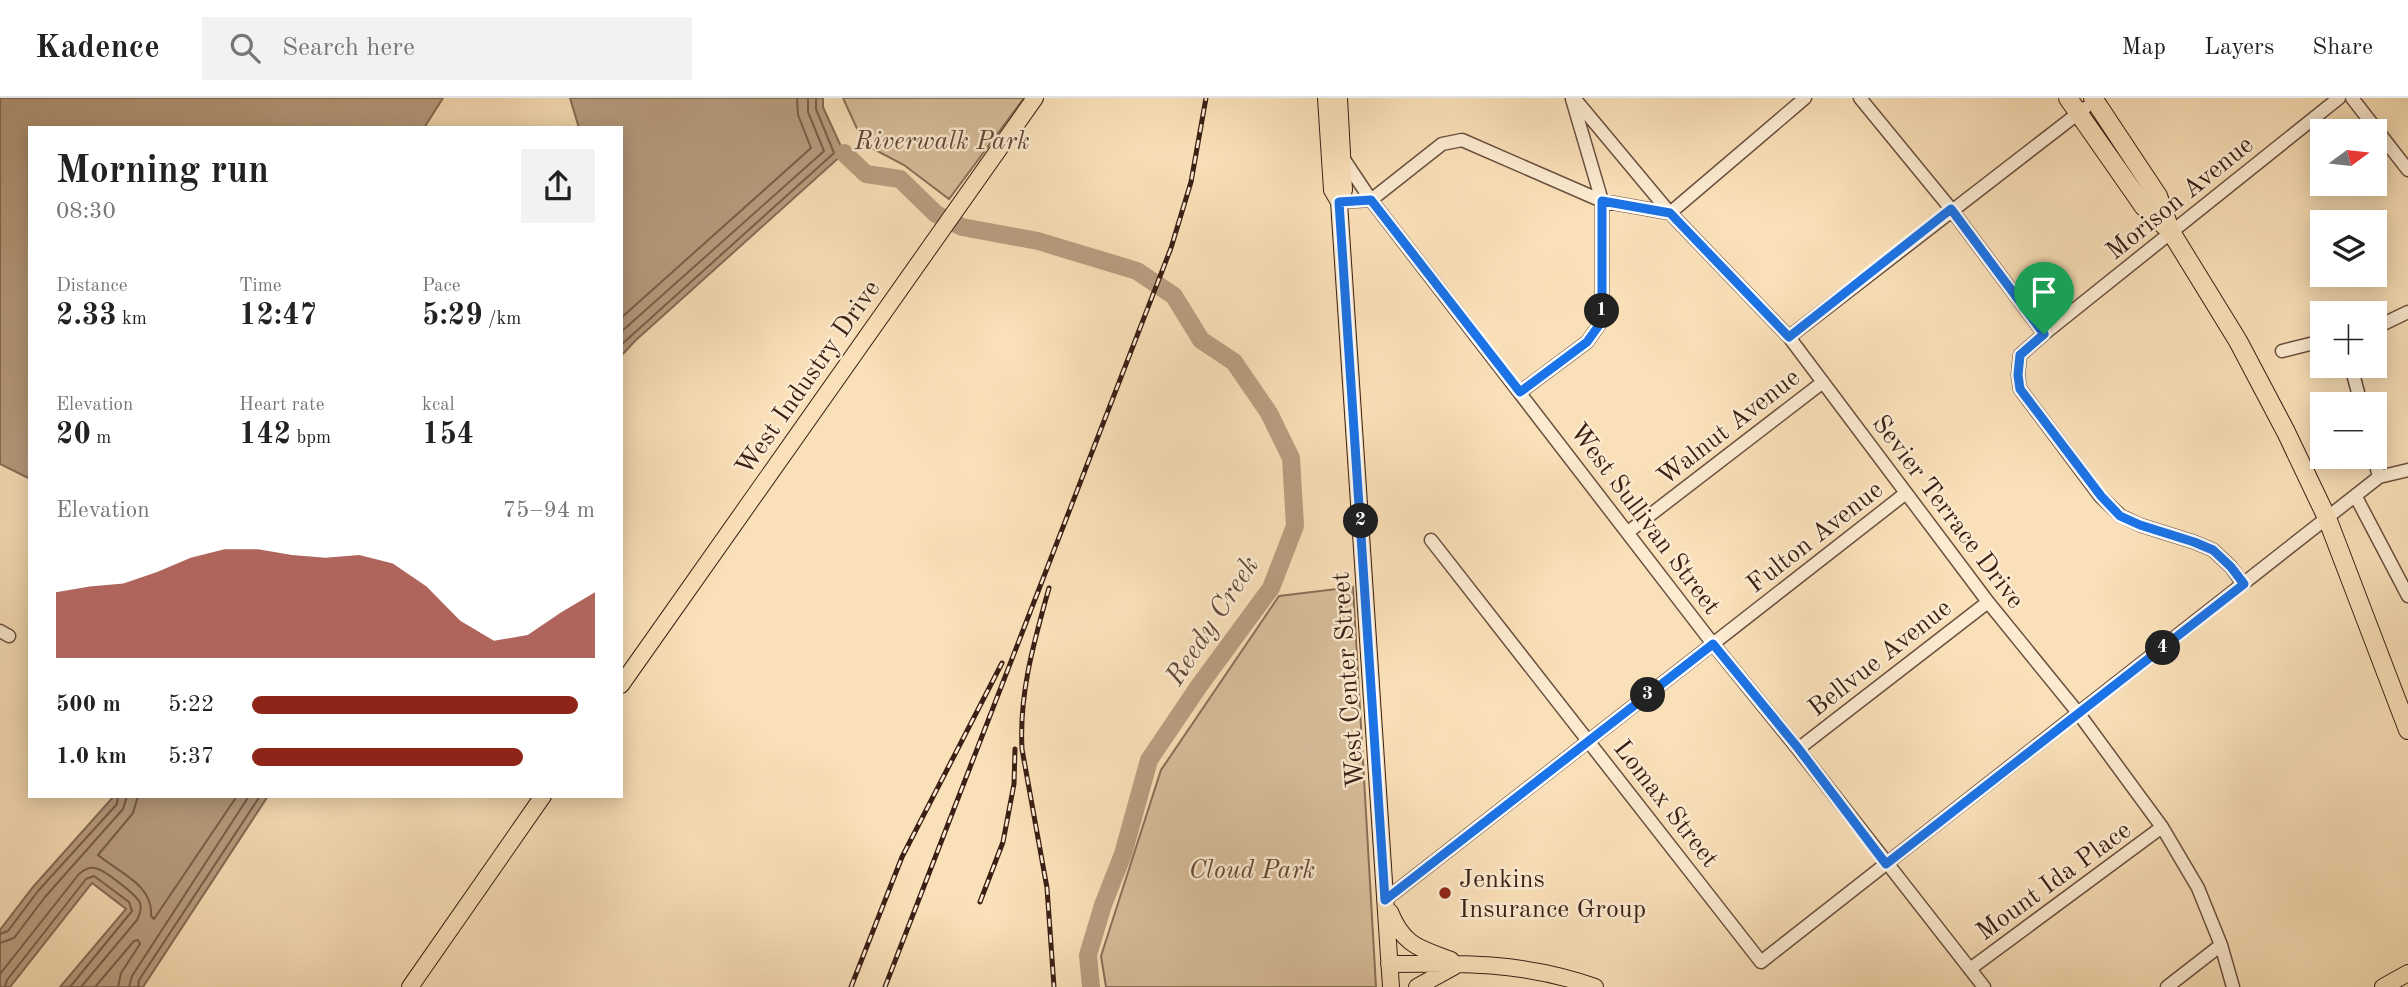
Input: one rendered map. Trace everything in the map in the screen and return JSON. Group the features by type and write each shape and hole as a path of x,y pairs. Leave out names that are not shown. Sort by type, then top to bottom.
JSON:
{"highway":[{"path":"2095,99 2158,196 2171,232 2238,341 2286,432 2327,518 2408,730"},
{"path":"2073,105 2144,207 2171,232"},
{"path":"2392,688 2408,713"}],"main road":[{"name":"West Industry Drive","path":"623,682 1035,98"},
{"name":"West Center Street","path":"1326,98 1332,190 1339,202"},
{"name":"West Center Street","path":"1339,98 1344,190 1339,202 1391,987"},
{"path":"410,987 542,798"},
{"path":"1385,900 1396,926 1408,941 1418,948 1460,964"},
{"path":"1389,964 1507,965 1562,975 1595,987"},
{"path":"1417,987 1460,964"},
{"path":"2383,987 2408,973"}],"street":[{"path":"1520,392 1587,342 1602,321 1602,201 1573,98"},
{"name":"Sevier Terrace Drive","path":"1573,98 1670,213 1789,337 1989,603 2079,714 2162,827 2198,888 2221,946 2233,987"},
{"path":"1339,202 1371,200 1442,144 1462,140 1602,201 1670,213 1805,98"},
{"path":"1860,98 1951,209 2044,334"},
{"name":"Morison Avenue","path":"2244,584 2213,550 2120,516 2101,496 2020,389 2020,355 2339,98"},
{"path":"2352,98 2408,170"},
{"name":"Walnut Avenue","path":"1789,337 1951,209 2073,105 2095,99"},
{"name":"West Sullivan Street","path":"1342,158 1371,200 1713,644 1798,748 1984,987"},
{"path":"2387,322 2408,312"},
{"path":"2282,351 2310,344"},
{"name":"Walnut Avenue","path":"1628,532 1823,382"},
{"path":"2377,469 2379,477"},
{"path":"1886,864 2379,477 2408,470"},
{"name":"Fulton Avenue","path":"1385,900 1906,493"},
{"path":"2356,496 2408,596"},
{"name":"Lomax Street","path":"1431,540 1761,962 1886,864"},
{"name":"Bellvue Avenue","path":"1798,748 1989,603"},
{"name":"Mount Ida Place","path":"1970,969 2162,827"},
{"path":"2167,987 2221,946"}],"green space":[{"name":"Riverwalk Park","path":"843,98 1024,98 949,199 904,165 864,144"},
{"name":"Cloud Park","path":"1353,587 1376,987 1106,987 1101,956 1161,770 1279,596"}],"water":[{"path":"0,98 443,98 425,126 28,126 28,478 0,464"},
{"path":"570,98 823,98 823,107 844,153 623,354 623,126 578,126"},
{"path":"112,798 267,798 143,987 60,987 126,909 92,883 10,987 0,987 0,930 33,887"}],"waterway":[{"name":"Reedy Creek","path":"844,153 866,174 900,179 936,214 962,227 1038,241 1137,271 1174,296 1201,340 1234,362 1269,413 1291,458 1295,526 1271,588 1149,760 1123,854 1103,905 1088,955 1091,987"}],"railway":[{"path":"885,987 1171,248 1191,182 1206,98"},
{"path":"1049,588 1025,688 1022,749 1047,888 1054,987"},
{"path":"851,987 902,857 1002,663"},
{"path":"980,902 1003,842 1014,784 1015,749"}],"place":[{"name":"Jenkins Insurance Group","path":"1445,893"}],"route":[{"path":"1371,200 1520,392 1587,342 1602,321 1602,201 1670,213 1789,337 1951,209 2044,334 2020,355 2020,389 2101,496 2120,516 2213,550 2244,584 1886,864 1798,748 1713,644 1385,900 1339,202 1371,200"}]}
